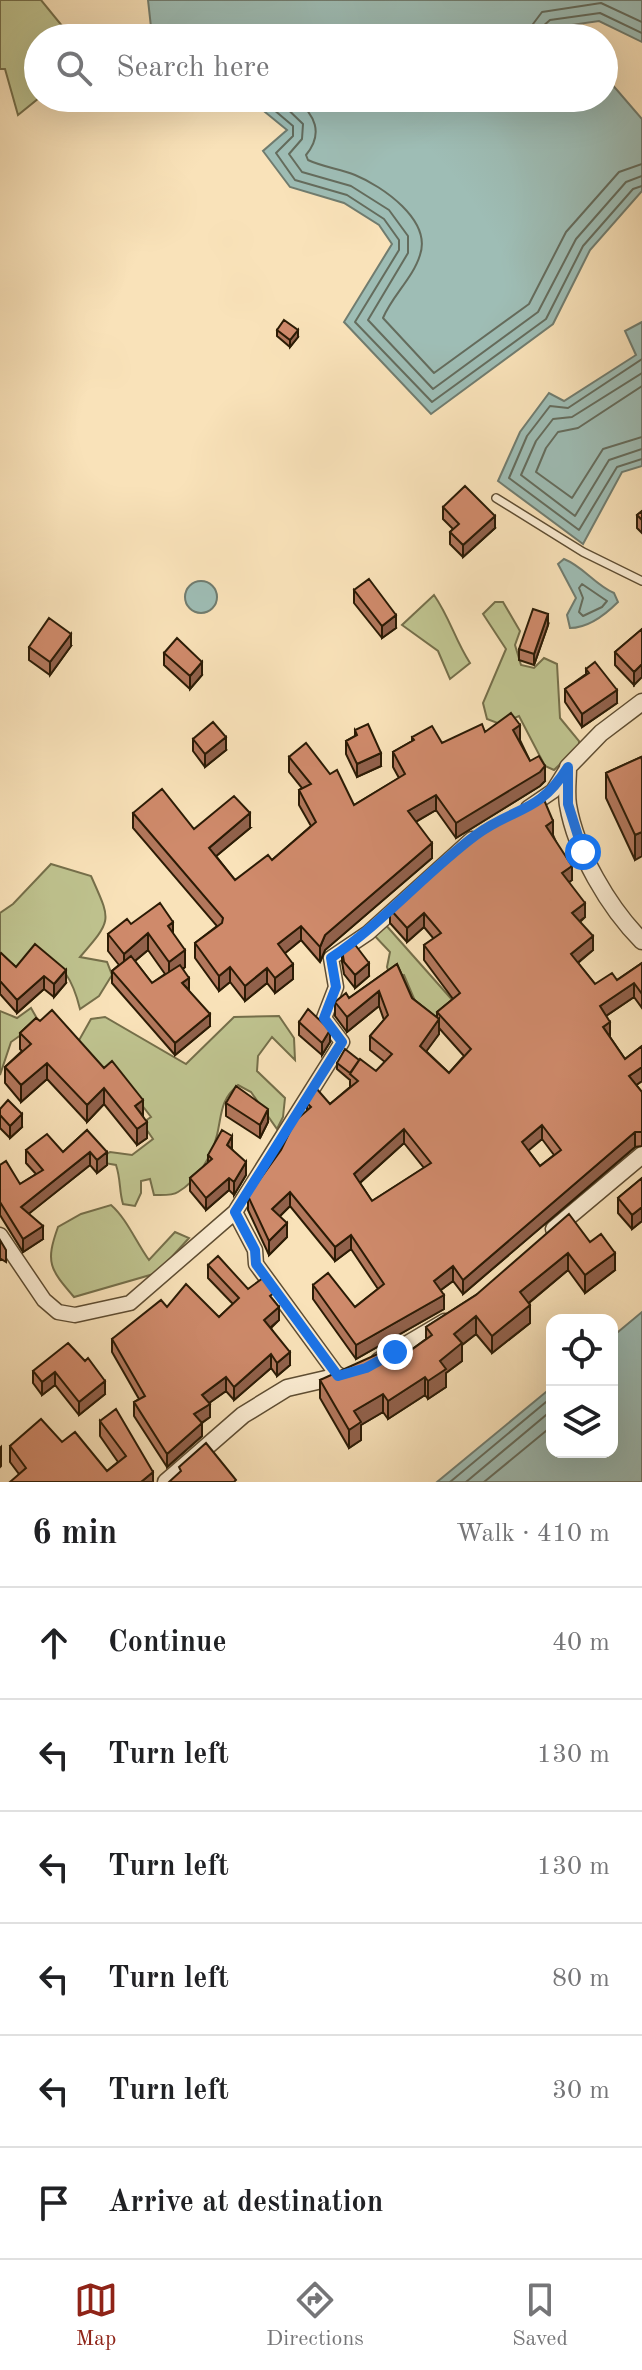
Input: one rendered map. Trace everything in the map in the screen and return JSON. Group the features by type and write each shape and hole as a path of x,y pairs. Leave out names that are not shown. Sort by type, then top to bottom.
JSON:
{"street":[{"path":"519,814 553,791 568,767 601,733 642,702"},
{"path":"568,767 568,804 583,852 625,924 642,941"},
{"path":"0,1235 44,1300 58,1312 75,1315 130,1303 235,1212 342,1042 324,1018 336,987 331,958 368,933 479,832"},
{"path":"544,1238 642,1155"},
{"path":"235,1212 255,1250 256,1264 352,1372"},
{"path":"166,1482 243,1415 287,1388 352,1372 454,1316"}],"lane":[{"path":"496,498 583,552 642,581"}],"green space":[{"path":"0,0 41,0 61,24 24,24 24,110 18,115 5,69 0,69"},
{"path":"434,595 470,663 450,679 438,651 402,625"},
{"path":"495,602 503,602 520,631 515,645 521,665 534,668 544,658 557,664 560,718 579,741 579,746 554,770 545,766 519,716 500,724 487,719 483,703 506,649 483,614"},
{"path":"51,864 91,876 105,911 103,927 80,957 107,962 112,975 99,996 80,1009 66,974 45,955 36,950 13,970 0,960 0,913 13,904"},
{"path":"384,923 455,1003 435,1021 418,1008 404,975 390,976 387,967 390,952 372,933"},
{"path":"31,1008 39,1022 11,1042 0,1075 0,1011 17,1018"},
{"path":"279,1016 294,1038 295,1060 272,1037 258,1056 257,1071 285,1098 283,1117 277,1129 251,1092 238,1085 225,1102 211,1151 191,1181 176,1193 154,1195 150,1179 141,1181 141,1193 135,1206 123,1204 116,1165 104,1163 104,1156 110,1152 132,1155 153,1139 142,1123 151,1117 125,1083 106,1074 78,1042 91,1019 105,1017 186,1064 234,1017"},
{"path":"111,1205 149,1260 175,1232 189,1238 157,1273 74,1297 52,1265 52,1249 58,1227 81,1214"}],"water":[{"path":"148,0 642,0 642,42 618,30 618,24 599,21 578,24 151,24"},
{"path":"618,91 642,119 642,191 590,250 553,324 431,414 344,322 392,244 379,225 344,203 290,187 263,151 287,130 265,112 618,112"},
{"path":"642,322 642,466 622,472 583,544 498,481 520,432 549,393 564,401 636,355 625,331"},
{"path":"564,559 614,593 618,602 596,620 583,626 570,628 567,615 576,598 558,564"},
{"path":"201,581 213,585 217,597 213,609 201,613 189,609 185,597 189,585"},
{"path":"642,1312 642,1482 437,1482 546,1392 546,1458 618,1458 618,1332"}],"building":[{"path":"284,320 298,330 290,340 277,330"},
{"path":"465,486 495,516 463,545 450,532 459,524 443,507"},
{"path":"369,579 396,615 382,626 354,590"},
{"path":"533,609 548,614 534,654 519,649"},
{"path":"49,618 71,634 50,662 29,647"},
{"path":"642,629 642,664 634,672 615,652"},
{"path":"177,638 202,662 190,676 164,653"},
{"path":"595,662 617,690 582,714 565,689 589,673 586,669"},
{"path":"511,713 520,725 513,730 530,761 539,756 545,766 540,772 456,823 436,795 408,811 432,843 325,935 320,947 301,926 278,944 293,964 275,978 267,968 245,986 230,967 219,976 195,943 222,923 223,918 133,813 162,789 194,829 234,796 250,813 209,848 235,880 268,855 272,860 316,822 299,790 311,784 289,757 306,743 330,774 337,770 354,805 405,774 393,752 414,740 412,737 432,726 442,743 482,724 485,732"},
{"path":"213,722 226,737 205,754 193,739"},
{"path":"368,724 381,753 357,764 346,741 357,735 355,730"},
{"path":"641,757 642,832 635,835 606,773"},
{"path":"542,795 553,821 546,826 572,866 562,873 585,903 572,913 593,936 571,954 595,984 612,973 617,980 642,963 642,994 634,983 600,1006 610,1022 603,1027 625,1059 642,1046 642,1067 629,1076 642,1092 642,1132 635,1132 463,1280 453,1266 434,1281 444,1295 356,1345 313,1285 328,1273 355,1307 384,1284 351,1235 335,1247 290,1192 272,1209 287,1223 269,1241 248,1196 281,1150 295,1121 311,1107 307,1103 316,1088 330,1104 358,1081 350,1074 360,1059 376,1071 392,1054 370,1036 388,1015 379,991 347,1017 335,1002 346,993 349,998 397,964 412,998 439,1019 420,1046 449,1073 471,1049 437,1012 460,993 424,945 441,933 424,913 407,928 390,909 482,829","holes":["542,1125 561,1150 540,1166 522,1142","404,1129 431,1163 372,1201 354,1174"]},
{"path":"160,903 173,922 168,926 185,950 169,962 148,933 124,954 108,934 127,919 131,924"},
{"path":"353,942 369,963 355,975 344,962 342,950"},
{"path":"35,944 66,970 54,984 44,976 17,1000 0,981 0,954 16,967"},
{"path":"131,956 152,983 180,965 189,978 182,983 210,1014 175,1043 112,971"},
{"path":"308,1009 330,1030 322,1043 299,1022"},
{"path":"52,1010 104,1068 112,1061 143,1100 135,1106 147,1122 137,1129 104,1088 87,1105 47,1063 21,1085 5,1067 31,1044 20,1033 36,1018 40,1021"},
{"path":"345,1049 359,1060 350,1073 337,1063"},
{"path":"236,1086 268,1109 260,1125 226,1103"},
{"path":"8,1100 22,1114 10,1126 0,1115 0,1109"},
{"path":"87,1130 107,1152 97,1160 90,1152 21,1207 43,1226 23,1239 0,1202 0,1165 6,1161 20,1184 43,1170 26,1150 47,1134 63,1152"},
{"path":"222,1130 232,1136 227,1145 246,1162 234,1182 229,1178 206,1198 190,1178 212,1159 208,1155"},
{"path":"642,1178 642,1207 632,1215 618,1198"},
{"path":"569,1214 590,1242 601,1234 615,1253 585,1275 568,1253 520,1292 530,1305 492,1336 476,1316 454,1334 462,1343 440,1361 446,1369 428,1381 425,1377 388,1401 383,1394 354,1411 361,1422 349,1430 320,1380 393,1347 400,1358 432,1335 426,1327 476,1295"},
{"path":"218,1256 248,1289 263,1278 270,1286 274,1293 270,1296 279,1307 264,1320 290,1352 277,1363 271,1354 234,1387 226,1377 202,1395 210,1404 194,1414 202,1423 167,1454 134,1402 145,1396 112,1339 161,1300 167,1307 186,1284 219,1317 239,1298 208,1265"},
{"path":"68,1343 85,1361 88,1358 105,1381 79,1402 55,1372 42,1382 33,1371"},
{"path":"116,1409 153,1472 141,1482 10,1482 26,1468 10,1446 41,1419 62,1442 75,1432 107,1471 126,1456 100,1421"},
{"path":"206,1443 236,1480 169,1482 181,1471 179,1467"}],"route":[{"path":"395,1352 366,1368 338,1376 256,1264 255,1250 235,1212 315,1080 342,1042 324,1018 336,987 331,958 368,933 406,895 479,832 519,814 553,791 568,767 568,804 583,852"}]}
